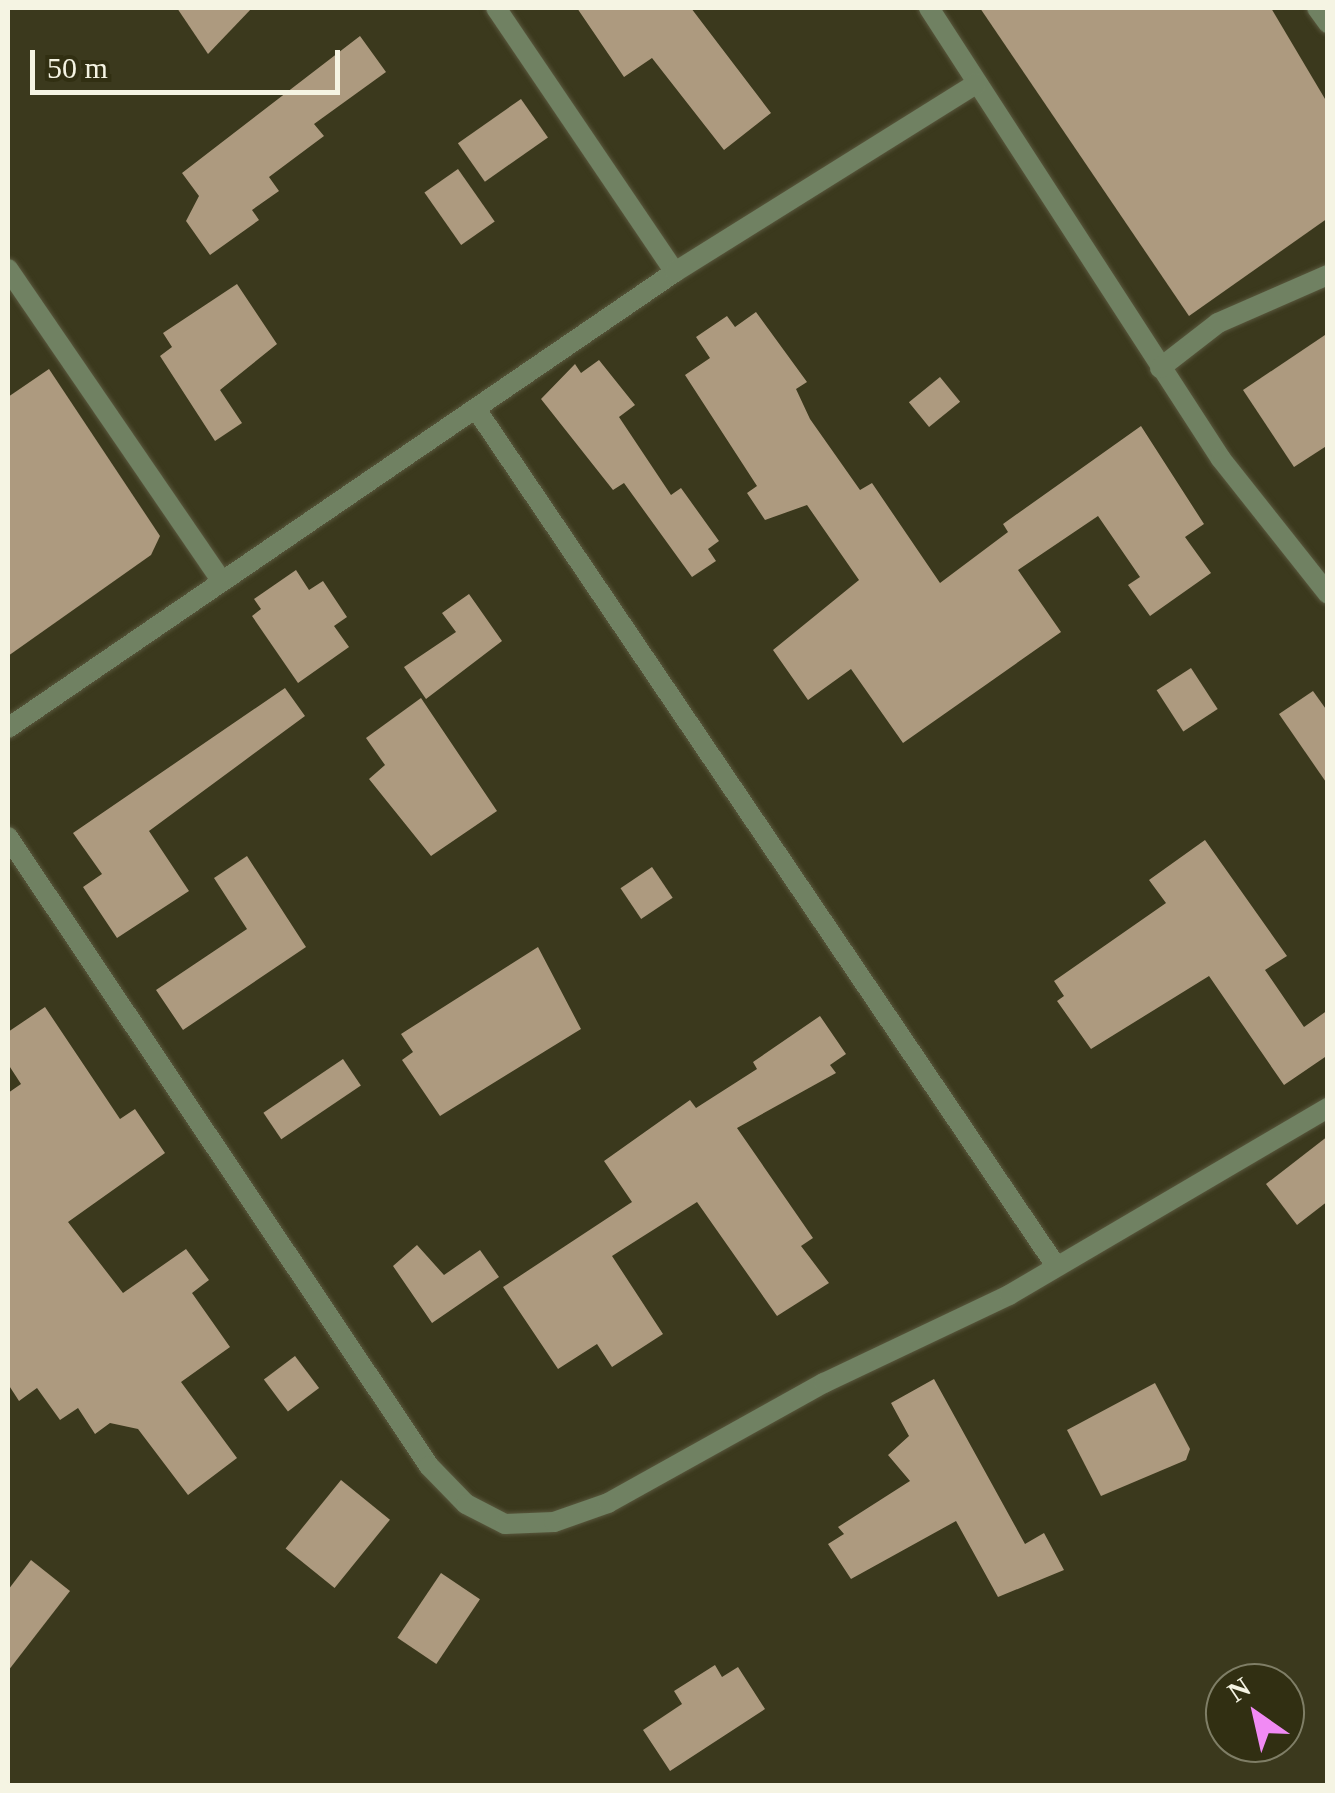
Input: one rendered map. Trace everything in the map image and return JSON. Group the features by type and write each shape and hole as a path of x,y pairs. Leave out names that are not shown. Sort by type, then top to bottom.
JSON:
{"street":[{"path":"496,8 675,272"},
{"path":"1317,8 1328,23"},
{"path":"938,11 978,83 1160,368 1328,594"},
{"path":"8,728 220,578 675,272 978,83"},
{"path":"8,268 220,578"},
{"path":"1160,368 1218,323 1328,275"},
{"path":"476,409 1054,1263"},
{"path":"8,837 429,1466 466,1504 505,1524 554,1522 608,1504 1054,1263 1328,1108"}],"building":[{"path":"177,8 252,8 208,54"},
{"path":"577,8 691,8 771,113 724,150 652,58 624,77"},
{"path":"980,8 1271,8 1328,104 1328,218 1189,316"},
{"path":"360,36 386,72 314,124 324,136 269,177 279,191 252,210 259,220 210,255 186,221 199,196 182,173"},
{"path":"521,99 548,138 485,182 458,143"},
{"path":"458,169 495,221 461,245 424,193"},
{"path":"237,284 277,344 220,390 242,423 215,441 160,356 172,347 163,333"},
{"path":"756,312 807,382 796,389 810,419 860,490 872,483 940,583 1008,532 1003,524 1141,426 1204,524 1185,537 1211,573 1150,616 1128,585 1140,577 1098,516 1018,570 1061,632 903,743 851,669 808,700 773,650 859,580 807,505 765,520 747,493 757,486 685,375 710,358 696,337 727,316 735,327"},
{"path":"1328,333 1328,445 1294,467 1243,390"},
{"path":"599,360 635,405 619,417 671,495 681,488 719,541 708,549 716,561 692,577 624,483 613,490 541,399 575,364 581,373"},
{"path":"49,369 160,536 151,555 8,656 8,397"},
{"path":"940,377 960,402 929,427 909,402"},
{"path":"296,570 309,590 323,581 347,617 334,626 349,647 298,683 252,616 261,609 254,599"},
{"path":"469,594 502,641 426,699 404,667 456,632 442,613"},
{"path":"1191,668 1218,709 1183,731 1157,690"},
{"path":"285,688 305,716 149,831 189,891 117,938 83,887 102,874 73,833"},
{"path":"1313,691 1328,712 1328,785 1279,714"},
{"path":"421,698 497,811 431,856 369,779 385,765 366,738"},
{"path":"1205,840 1287,956 1265,970 1304,1027 1328,1010 1328,1055 1284,1085 1209,976 1091,1049 1057,1001 1064,996 1054,981 1166,903 1149,880"},
{"path":"247,856 306,947 183,1030 156,990 247,929 214,878"},
{"path":"652,867 673,898 641,919 620,888"},
{"path":"538,947 581,1029 440,1116 402,1060 413,1052 401,1034"},
{"path":"45,1007 120,1119 135,1109 165,1153 68,1222 123,1293 186,1249 209,1280 192,1293 230,1347 181,1382 237,1458 188,1495 138,1429 110,1423 95,1434 78,1408 60,1420 37,1388 19,1401 8,1384 8,1093 21,1084 8,1064 8,1032"},
{"path":"820,1016 846,1054 830,1065 836,1073 737,1128 813,1238 801,1246 829,1283 777,1316 697,1202 612,1256 663,1334 612,1367 597,1344 558,1369 503,1287 632,1202 604,1161 690,1100 696,1108 757,1069 753,1062"},
{"path":"343,1059 361,1086 281,1139 263,1113"},
{"path":"1328,1136 1328,1201 1297,1225 1266,1184"},
{"path":"417,1245 444,1275 480,1250 499,1277 432,1323 393,1266"},
{"path":"295,1356 319,1388 288,1411 264,1379"},
{"path":"934,1379 1025,1544 1044,1533 1064,1570 998,1597 956,1521 851,1579 828,1544 844,1534 838,1527 910,1481 888,1455 909,1436 891,1403"},
{"path":"1155,1383 1190,1449 1186,1460 1101,1496 1067,1430"},
{"path":"341,1480 390,1520 335,1588 286,1548"},
{"path":"31,1560 70,1591 8,1671 8,1590"},
{"path":"441,1573 480,1599 436,1664 397,1638"},
{"path":"715,1665 722,1677 738,1667 765,1709 670,1771 643,1730 682,1704 674,1691"}]}
